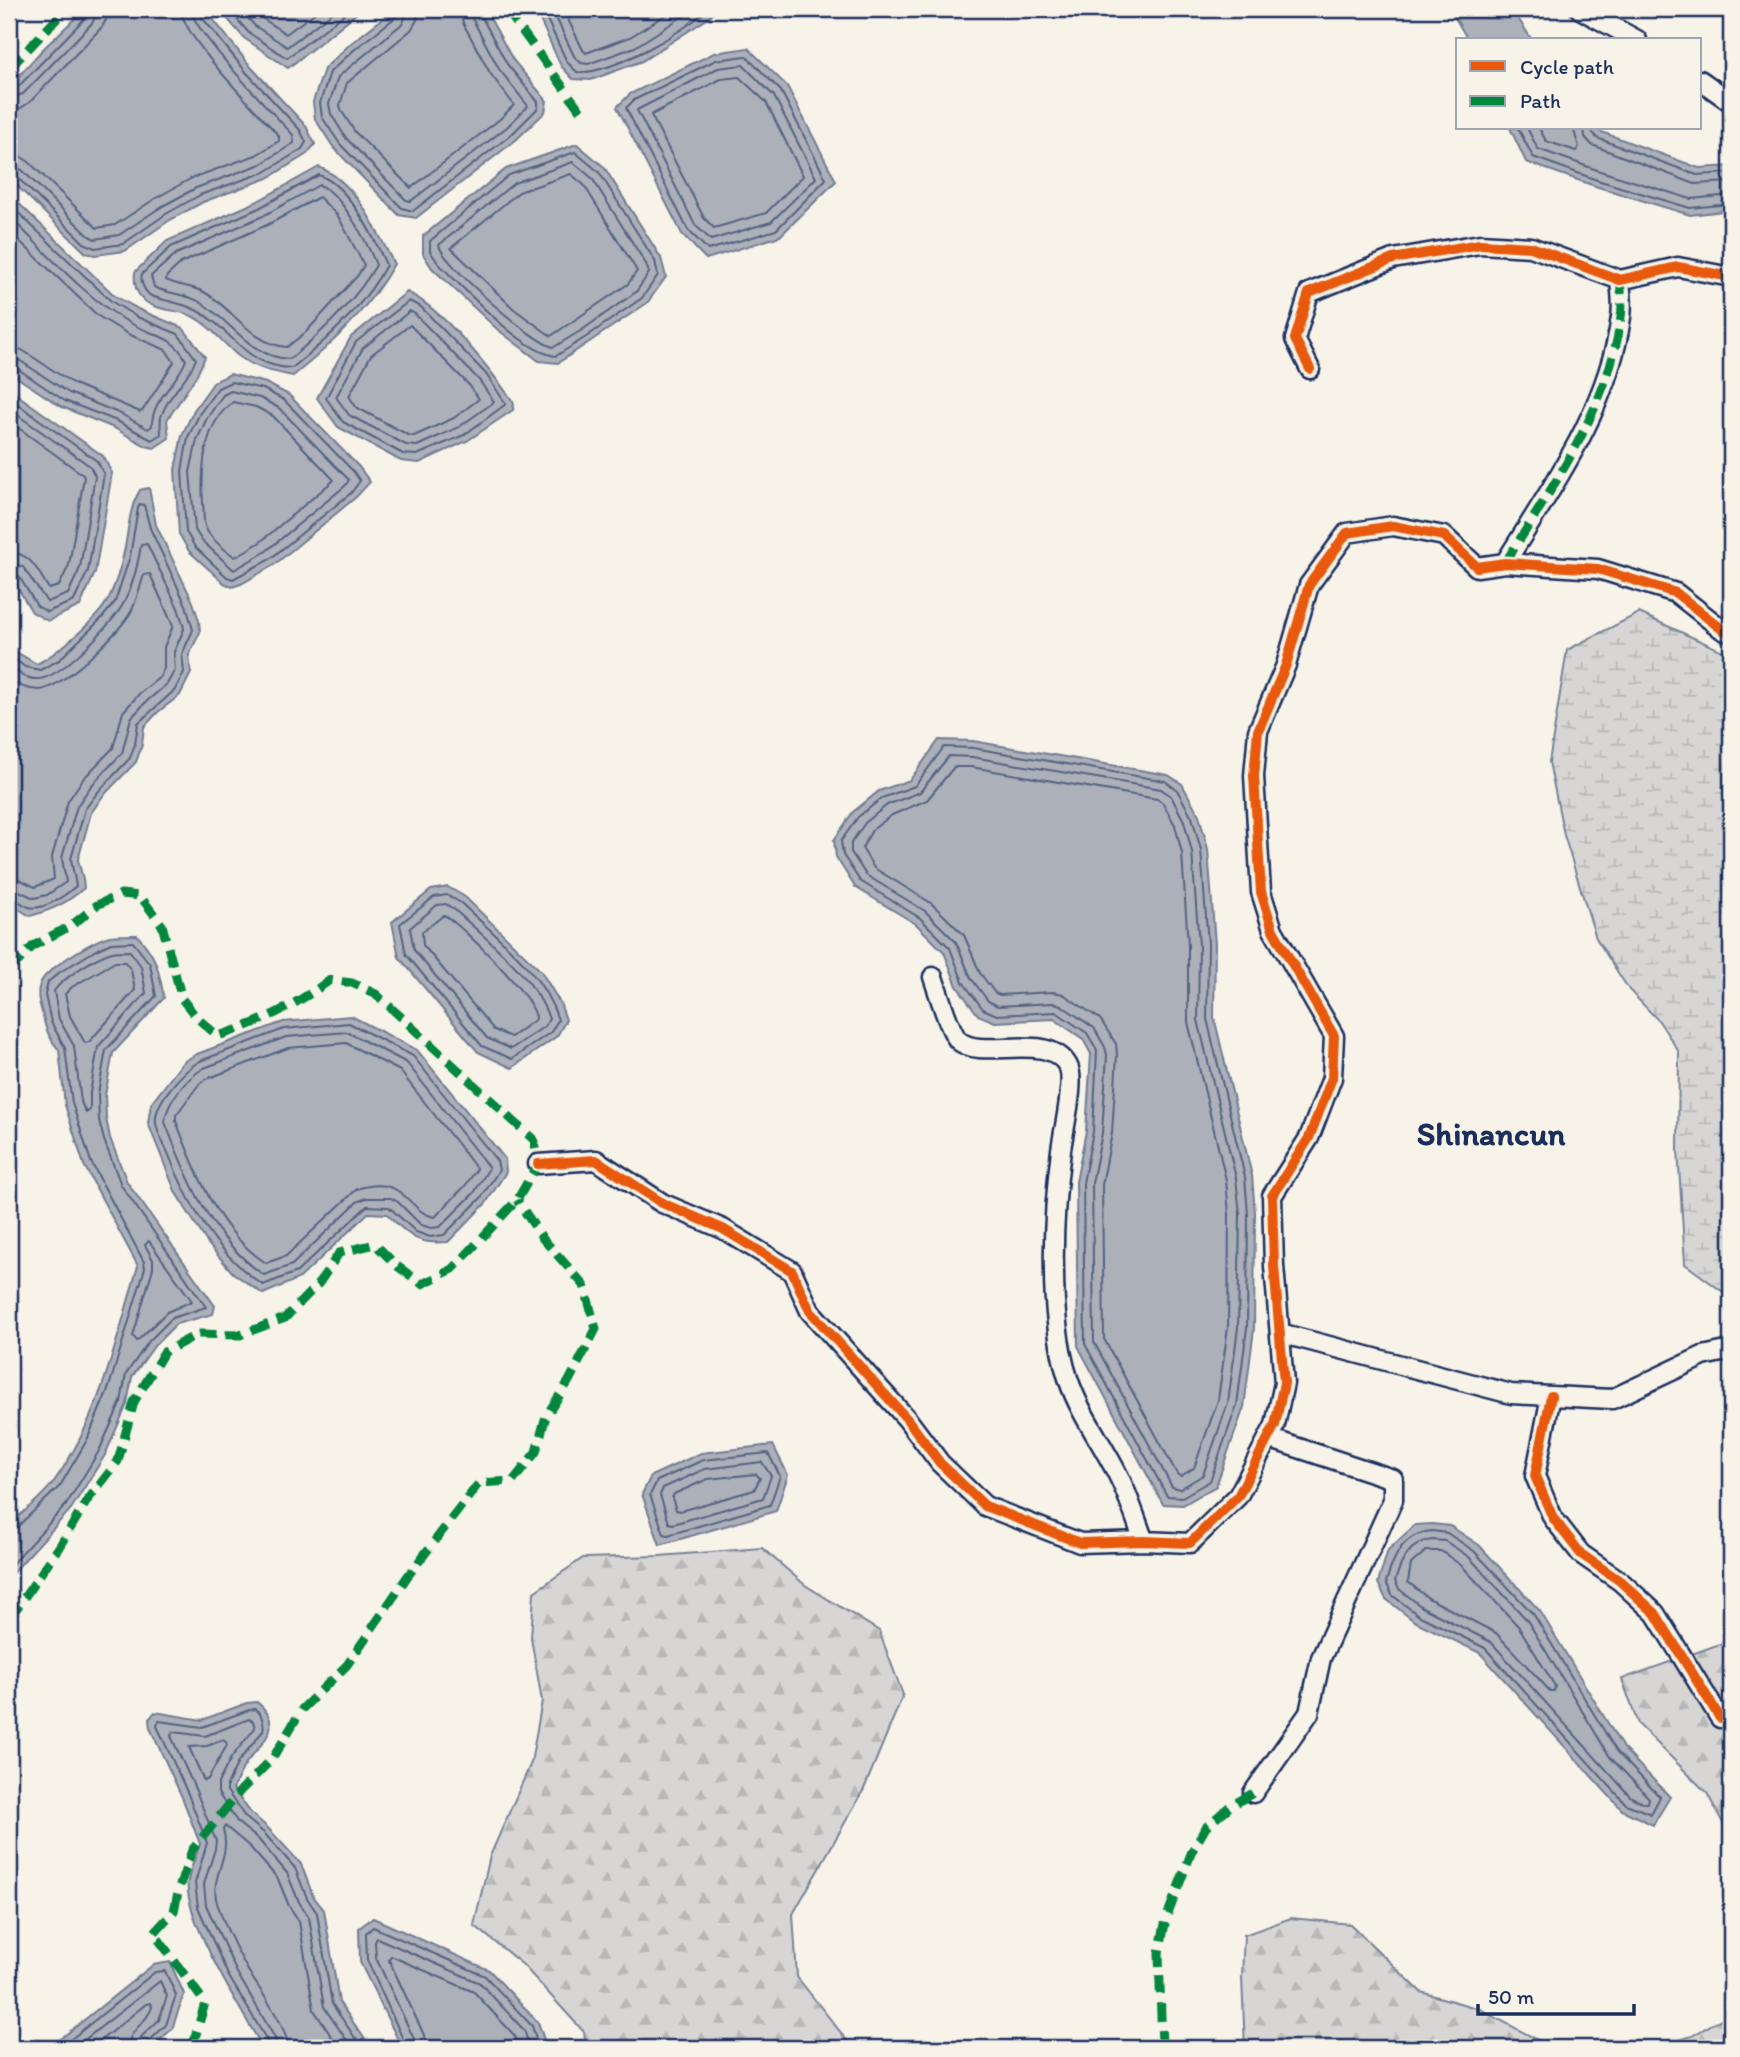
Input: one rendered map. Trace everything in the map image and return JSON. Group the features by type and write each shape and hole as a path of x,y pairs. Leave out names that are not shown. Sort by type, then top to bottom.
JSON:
{"street":[{"path":"1580,9 1633,38"},
{"path":"1702,81 1731,103"},
{"path":"1310,369 1295,339 1309,293 1393,259 1480,244 1531,247 1620,280 1678,267 1731,277"},
{"path":"1505,563 1568,461 1605,382 1622,316 1620,280"},
{"path":"538,1164 596,1160 662,1203 723,1229 792,1271 810,1311 907,1419 940,1463 985,1507 1080,1543 1190,1543 1238,1496 1275,1425 1284,1383 1272,1196 1309,1138 1332,1078 1334,1036 1273,930 1261,892 1254,776 1258,731 1286,665 1309,585 1347,533 1393,526 1444,536 1477,567 1505,563 1598,569 1676,593 1723,630 1731,632"},
{"path":"933,977 956,1039 967,1046 1040,1048 1060,1056 1070,1068 1069,1094 1060,1151 1054,1259 1057,1317 1068,1378 1120,1479 1144,1541"},
{"path":"1280,1333 1511,1394 1612,1399 1703,1356 1731,1350"},
{"path":"1551,1396 1535,1476 1553,1518 1580,1554 1620,1581 1656,1614 1720,1718"},
{"path":"1253,1793 1309,1713 1321,1658 1392,1500 1393,1489 1393,1479 1268,1438"}],"green space":[{"path":"1639,613 1731,655 1730,1297 1685,1264 1678,1149 1679,1052 1659,1021 1629,990 1596,938 1564,835 1549,762 1567,650"},
{"path":"762,1548 805,1585 879,1631 903,1695 864,1789 793,1914 797,1977 853,2048 586,2048 584,2032 522,1964 474,1925 490,1856 531,1763 542,1701 531,1638 534,1592 583,1558 659,1556"},
{"path":"1731,1640 1731,1838 1707,1793 1638,1724 1622,1679"},
{"path":"1291,1918 1350,1924 1421,1992 1480,2009 1545,2044 1562,2048 1245,2048 1242,1977 1244,1935"},
{"path":"1731,2013 1731,2048 1654,2048 1692,2036"}],"water":[{"path":"85,9 205,9 252,68 306,126 315,144 307,154 268,178 203,202 170,220 125,251 95,255 86,253 9,178 9,87 42,50"},
{"path":"219,9 362,9 288,68 244,38"},
{"path":"395,9 485,9 513,60 547,101 545,112 517,139 416,218 399,215 334,148 315,119 313,102 324,69 350,44"},
{"path":"535,9 718,9 642,61 591,80 573,79 561,66"},
{"path":"1450,9 1512,9 1531,38 1467,38"},
{"path":"748,48 787,86 836,181 780,236 706,259 682,234 617,107 630,94 714,53"},
{"path":"1511,130 1596,130 1699,168 1731,166 1731,210 1690,215 1526,162"},
{"path":"577,144 604,167 661,258 666,277 647,303 558,363 539,361 497,329 432,268 423,254 423,236 506,169"},
{"path":"319,167 333,175 355,196 394,264 349,325 293,376 250,363 237,355 198,320 151,305 139,294 135,285 135,272 167,241 256,202"},
{"path":"9,194 115,296 183,328 205,357 197,375 167,420 169,438 154,448 62,407 9,372"},
{"path":"407,292 451,326 514,403 513,410 467,441 419,463 401,461 338,427 317,398 351,337"},
{"path":"230,374 266,383 289,395 359,467 370,482 356,497 274,565 232,587 189,551 179,534 175,470 182,435 194,410 214,382"},
{"path":"9,389 103,456 112,473 95,573 80,606 48,621 32,612 9,573"},
{"path":"149,488 156,525 193,602 199,621 200,632 189,655 191,673 180,695 144,727 136,762 103,796 91,813 78,860 84,888 59,905 30,916 9,903 9,634 13,650 37,664 87,625 109,598 126,544 133,505 140,490"},
{"path":"939,740 973,741 1168,775 1182,784 1199,815 1208,849 1215,944 1214,1017 1252,1176 1255,1213 1254,1329 1244,1407 1216,1486 1183,1505 1163,1504 1078,1346 1076,1182 1086,1131 1091,1054 1083,1039 1054,1019 995,1022 978,1015 957,986 944,952 916,924 855,887 836,857 834,840 853,812 879,791 910,780"},
{"path":"448,887 465,897 541,971 560,1003 566,1020 557,1036 512,1068 478,1052 399,957 392,922 431,890"},
{"path":"137,935 156,964 164,998 113,1053 105,1095 110,1138 127,1182 215,1306 213,1314 176,1324 155,1345 132,1377 127,1404 105,1455 71,1509 9,1577 9,1525 50,1486 84,1431 106,1377 138,1266 84,1165 65,1105 59,1050 45,1025 39,988 51,971 93,943 110,936"},
{"path":"351,1016 417,1050 505,1159 506,1172 486,1203 448,1242 420,1240 407,1233 387,1214 368,1213 300,1278 263,1294 233,1273 208,1244 176,1193 148,1123 151,1104 183,1062 197,1054 283,1022"},
{"path":"773,1445 788,1475 776,1511 660,1545 642,1494 651,1476 701,1453"},
{"path":"1415,1525 1450,1526 1479,1545 1540,1611 1623,1748 1670,1797 1653,1825 1622,1810 1480,1653 1414,1621 1386,1599 1378,1583 1388,1550"},
{"path":"257,1702 270,1719 268,1734 244,1766 233,1789 251,1813 301,1864 313,1896 324,1910 339,2002 371,2048 263,2048 216,1965 195,1917 188,1881 200,1844 150,1728 149,1719 155,1712 202,1720 247,1703"},
{"path":"373,1918 489,1970 538,2022 547,2048 402,2048 360,1962 359,1928"},
{"path":"170,1962 184,1994 172,2029 151,2048 49,2048 153,1965"}],"marked path":[{"path":"9,69 66,9"},
{"path":"506,9 582,113"},
{"path":"1505,563 1559,476 1591,415 1614,351 1621,317 1620,280"},
{"path":"9,971 33,946 72,925 97,905 121,894 140,896 162,925 182,999 197,1018 218,1036 276,1013 330,980 352,983 376,994 534,1140 538,1164 517,1200 453,1269 422,1284 397,1266 375,1244 339,1253 319,1283 285,1318 240,1335 198,1334 164,1352 134,1402 118,1461 87,1501 17,1608 9,1614"},
{"path":"192,2048 205,2003 154,1933 174,1911 192,1850 241,1790 273,1758 302,1709 347,1665 407,1577 479,1483 513,1481 536,1452 546,1416 569,1381 596,1329 584,1285 543,1239 517,1200"},
{"path":"1162,2048 1159,1953 1166,1919 1192,1851 1206,1827 1229,1807 1253,1793"}],"cycle path":[{"path":"1310,369 1295,339 1309,293 1393,259 1480,244 1531,247 1620,280 1678,267 1731,277"},
{"path":"538,1164 596,1160 662,1203 723,1229 792,1271 810,1311 907,1419 940,1463 985,1506 1080,1543 1190,1543 1238,1496 1275,1425 1284,1383 1274,1266 1272,1196 1309,1138 1332,1078 1334,1036 1273,930 1261,892 1254,776 1258,731 1286,665 1309,585 1347,533 1393,526 1444,536 1477,567 1505,563 1598,569 1676,593 1723,630 1731,632"},
{"path":"1551,1396 1535,1476 1553,1518 1581,1554 1620,1581 1655,1613 1720,1718"}],"district":[{"name":"Shinancun","path":"1491,1133"}]}
